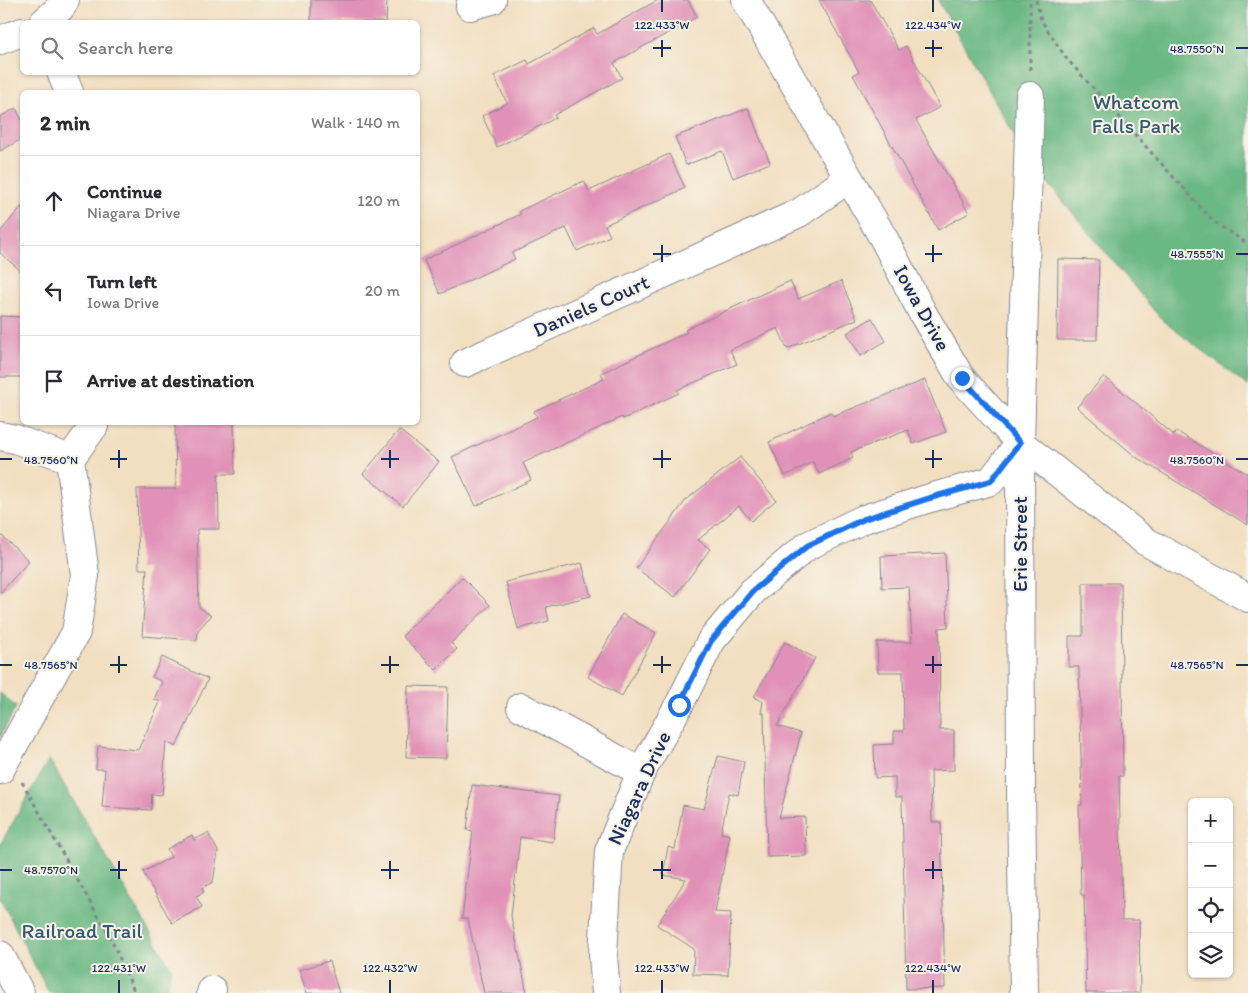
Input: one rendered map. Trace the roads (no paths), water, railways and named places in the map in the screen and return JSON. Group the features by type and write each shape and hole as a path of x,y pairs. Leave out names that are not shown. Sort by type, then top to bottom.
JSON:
{"street":[{"path":"46,20 61,7 65,0"},
{"name":"Iowa Drive","path":"746,0 884,239 922,312 962,378 1020,443 1145,541 1248,598"},
{"path":"0,40 20,33"},
{"path":"62,75 68,90"},
{"name":"Erie Street","path":"1024,993 1020,443 1030,96"},
{"name":"Daniels Court","path":"465,363 799,213 848,179"},
{"path":"1,768 76,632 85,575 70,459 94,426"},
{"path":"0,436 15,439 70,459"},
{"name":"Niagara Drive","path":"606,993 603,955 609,851 641,772 679,705 711,641 753,591 807,546 864,519 991,481 1020,443"},
{"path":"521,707 641,772"},
{"path":"0,955 20,993"}],"park label":[{"name":"Whatcom Falls Park","path":"1136,114"},
{"name":"Railroad Trail","path":"82,931"}]}
